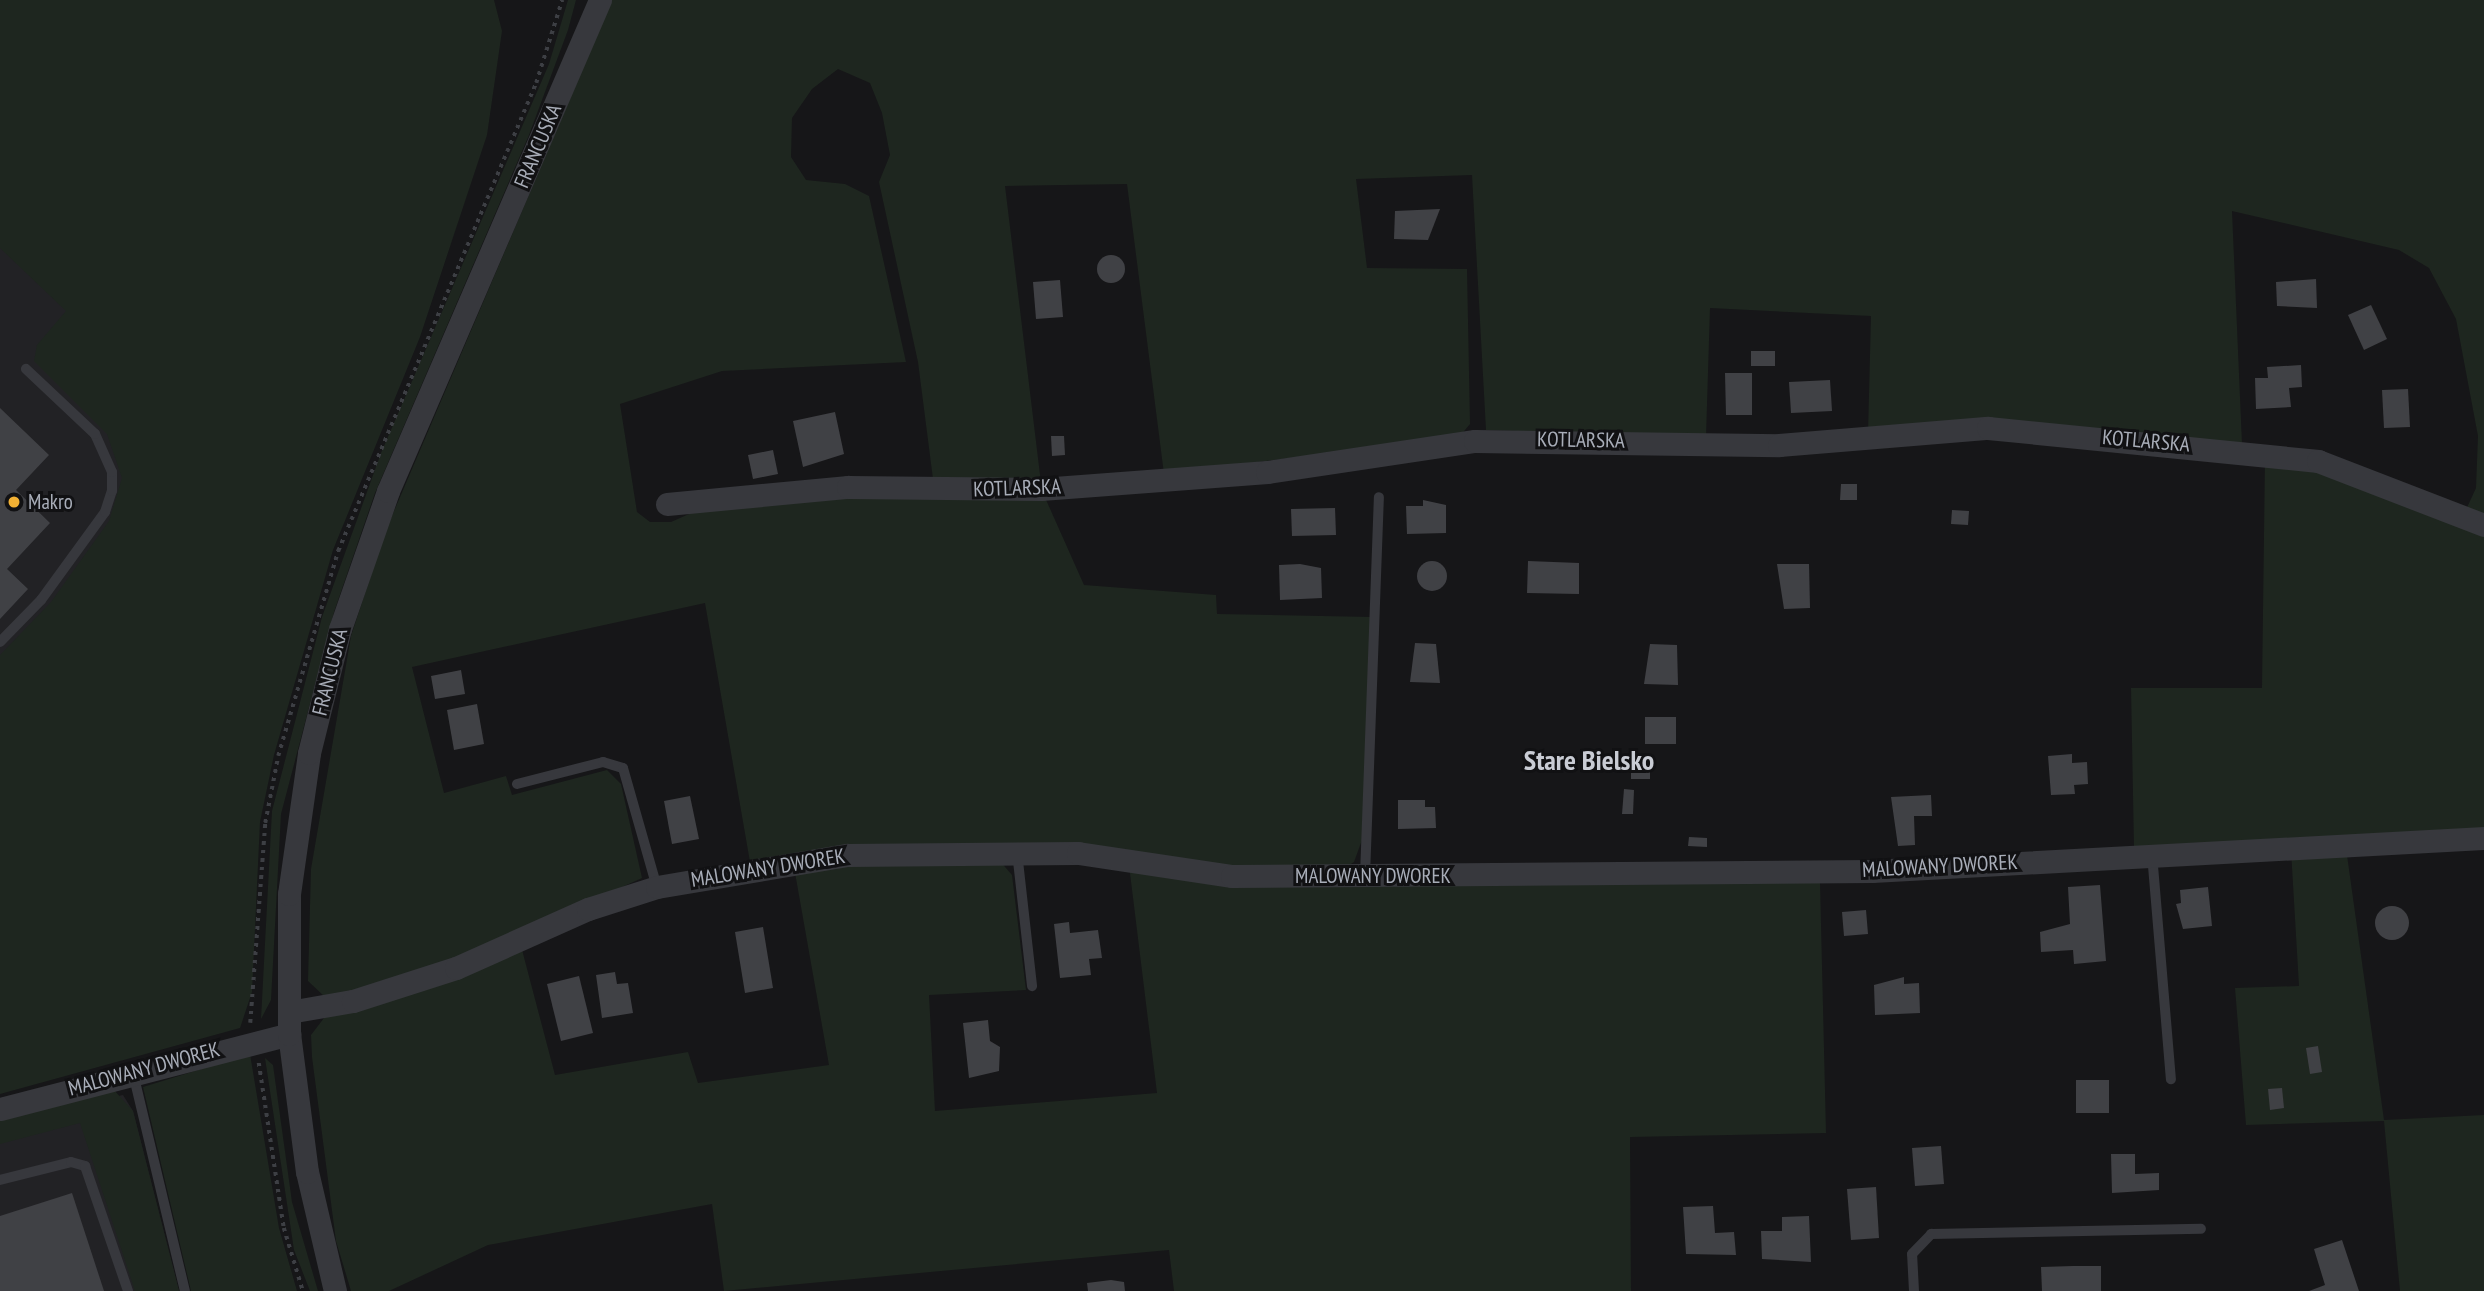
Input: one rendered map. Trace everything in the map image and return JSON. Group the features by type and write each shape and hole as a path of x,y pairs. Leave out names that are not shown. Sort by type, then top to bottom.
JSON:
{"street":[{"name":"FRANCUSKA","path":"562,91 585,0"},
{"name":"FRANCUSKA","path":"335,1291 307,1171 289,1023 294,852 309,753 340,629 388,491 600,0"},
{"name":"KOTLARSKA","path":"667,504 848,487 1041,489 1254,473 1475,441 1826,443 1988,428 2318,461 2484,525"},
{"name":"MALOWANY DWOREK","path":"0,1109 132,1073 456,968 588,909 657,887 792,860 1017,849 1131,859 1232,876 1872,871 2152,853 2484,838"}],"lane":[{"path":"0,642 41,600 105,512 112,491 112,472 95,434 26,369"},
{"path":"1365,876 1379,497"},
{"path":"517,783 603,762 623,768 657,887"},
{"path":"1017,849 1032,986"},
{"path":"2152,853 2171,1079"},
{"path":"132,1073 185,1291"},
{"path":"0,1180 71,1162 85,1166 128,1291"},
{"path":"1914,1291 1912,1254 1931,1234 2201,1229"}],"shaded area":[{"path":"0,0 494,0 502,31 487,135 420,337 333,550 274,755 260,822 252,992 240,1028 0,1094 0,655 51,602 109,521 122,478 107,434 34,361 37,345 66,311 0,248"},
{"path":"568,0 576,0 568,30 529,135 375,493 334,612 281,814 271,1000 261,1019 272,811 322,617 381,453 549,64"},
{"path":"612,0 2484,0 2484,519 2464,514 2476,488 2478,436 2456,319 2429,268 2399,250 2232,211 2242,444 1868,433 1871,316 1710,308 1706,437 1486,430 1472,175 1356,179 1367,268 1467,269 1470,424 1460,436 1164,474 1127,184 1005,186 1041,483 933,479 918,362 879,182 890,155 882,113 870,83 838,69 812,89 792,118 791,157 806,180 845,184 869,196 906,362 722,371 620,404 637,512 650,522 671,522 716,502 1043,493 1084,585 1216,595 1217,614 1372,617 1362,840 1354,862 1343,869 1240,869 1138,853 750,862 705,603 412,667 444,793 506,776 512,795 607,770 621,784 642,878 455,963 326,998 308,981 311,869 351,636 386,530"},
{"path":"0,225 188,454 0,742"},
{"path":"2265,458 2317,466 2484,532 2484,832 2134,848 2131,688 2262,688"},
{"path":"2346,848 2384,1120 2484,1115 2484,1291 2400,1291 2384,1121 2246,1125 2235,988 2299,986 2291,850"},
{"path":"999,860 1012,875 1026,990 929,995 935,1111 1157,1093 1129,865 1820,882 1826,1133 1630,1137 1631,1291 1174,1291 1169,1250 724,1291 712,1204 488,1245 389,1291 351,1291 336,1241 312,1057 311,1035 324,1018 521,946 555,1075 688,1052 698,1083 829,1065 794,867"},
{"path":"250,1054 279,1228 297,1291 191,1291 143,1087"},
{"path":"265,1058 273,1065 292,1202 318,1291 310,1291 294,1250"},
{"path":"114,1090 133,1111 179,1291 135,1291 80,1123 0,1144 0,1121"},
{"path":"123,1095 133,1111 179,1291 0,1291 0,1121"}],"building":[{"path":"1440,209 1428,240 1394,239 1395,211"},
{"path":"1111,255 1121,259 1125,269 1121,279 1111,283 1101,279 1097,269 1101,259"},
{"path":"2316,279 2317,308 2277,306 2276,282"},
{"path":"1060,280 1063,317 1036,319 1033,282"},
{"path":"2371,305 2387,339 2364,350 2348,315"},
{"path":"1751,351 1775,351 1775,366 1751,366"},
{"path":"2301,365 2302,387 2289,388 2291,407 2256,409 2255,378 2268,378 2267,367"},
{"path":"1725,373 1752,373 1752,415 1726,415"},
{"path":"1830,380 1832,411 1791,413 1789,382"},
{"path":"2408,389 2410,427 2384,428 2382,390"},
{"name":"Makro","path":"0,408 49,455 16,490 50,523 7,569 28,589 0,619"},
{"path":"835,412 844,454 803,467 793,421"},
{"path":"1051,436 1064,436 1065,455 1052,456"},
{"path":"773,450 778,474 753,479 748,455"},
{"path":"1841,484 1857,484 1857,500 1840,500"},
{"path":"1423,500 1446,505 1446,533 1407,534 1406,506 1423,506"},
{"path":"1335,508 1336,535 1292,536 1291,509"},
{"path":"1952,510 1969,511 1968,525 1951,524"},
{"path":"1432,561 1443,565 1447,576 1443,587 1432,591 1421,587 1417,576 1421,565"},
{"path":"1528,561 1579,563 1579,594 1527,593"},
{"path":"1300,564 1321,568 1322,598 1280,600 1279,565"},
{"path":"1777,564 1809,564 1810,608 1784,609"},
{"path":"1415,643 1436,644 1440,683 1410,682"},
{"path":"1650,644 1677,645 1678,685 1644,684"},
{"path":"461,670 465,694 435,699 431,676"},
{"path":"477,704 484,744 454,750 447,710"},
{"path":"1645,717 1676,717 1676,744 1645,744"},
{"path":"2072,754 2072,763 2087,762 2088,784 2074,785 2075,794 2051,795 2048,756"},
{"path":"1631,769 1650,769 1650,779 1631,779"},
{"path":"1624,789 1634,790 1633,814 1622,814"},
{"path":"1931,795 1932,816 1914,816 1915,845 1898,846 1891,797"},
{"path":"690,796 699,839 672,844 664,801"},
{"path":"1398,800 1425,800 1425,807 1435,807 1436,828 1398,829"},
{"path":"1689,837 1707,838 1707,847 1688,846"},
{"path":"2100,885 2106,961 2074,964 2073,950 2041,952 2040,932 2070,924 2068,887"},
{"path":"2208,887 2212,926 2183,929 2176,904 2181,903 2180,890"},
{"path":"2392,906 2404,911 2409,923 2404,935 2392,940 2380,935 2375,923 2380,911"},
{"path":"1866,910 1868,934 1844,936 1842,912"},
{"path":"1069,922 1070,933 1098,930 1102,958 1089,959 1091,975 1060,978 1054,924"},
{"path":"763,927 773,988 745,993 735,932"},
{"path":"615,972 617,984 628,983 633,1013 602,1018 596,975"},
{"path":"579,976 593,1033 561,1041 547,984"},
{"path":"1904,977 1904,984 1919,983 1920,1013 1875,1015 1874,985"},
{"path":"988,1020 990,1041 1000,1047 999,1071 969,1078 963,1023"},
{"path":"2318,1046 2322,1072 2310,1074 2306,1048"},
{"path":"2076,1080 2109,1080 2109,1113 2076,1113"},
{"path":"2282,1088 2284,1108 2270,1110 2268,1089"},
{"path":"1941,1146 1944,1184 1915,1186 1912,1148"},
{"path":"2111,1154 2135,1154 2135,1174 2159,1173 2159,1190 2112,1193"},
{"path":"1876,1187 1879,1238 1851,1240 1847,1189"},
{"path":"72,1193 104,1291 0,1291 0,1216"},
{"path":"1713,1206 1715,1233 1734,1232 1736,1255 1686,1254 1683,1207"},
{"path":"1809,1216 1811,1262 1762,1259 1761,1231 1782,1231 1782,1217"},
{"path":"2342,1240 2359,1291 2309,1291 2325,1285 2314,1249"},
{"path":"2101,1266 2101,1291 2042,1291 2041,1267"},
{"path":"1111,1280 1124,1282 1125,1291 1088,1291 1087,1283"}],"place":[{"name":"Makro","path":"14,502"}],"district":[{"name":"Stare Bielsko","path":"1589,760"}]}
